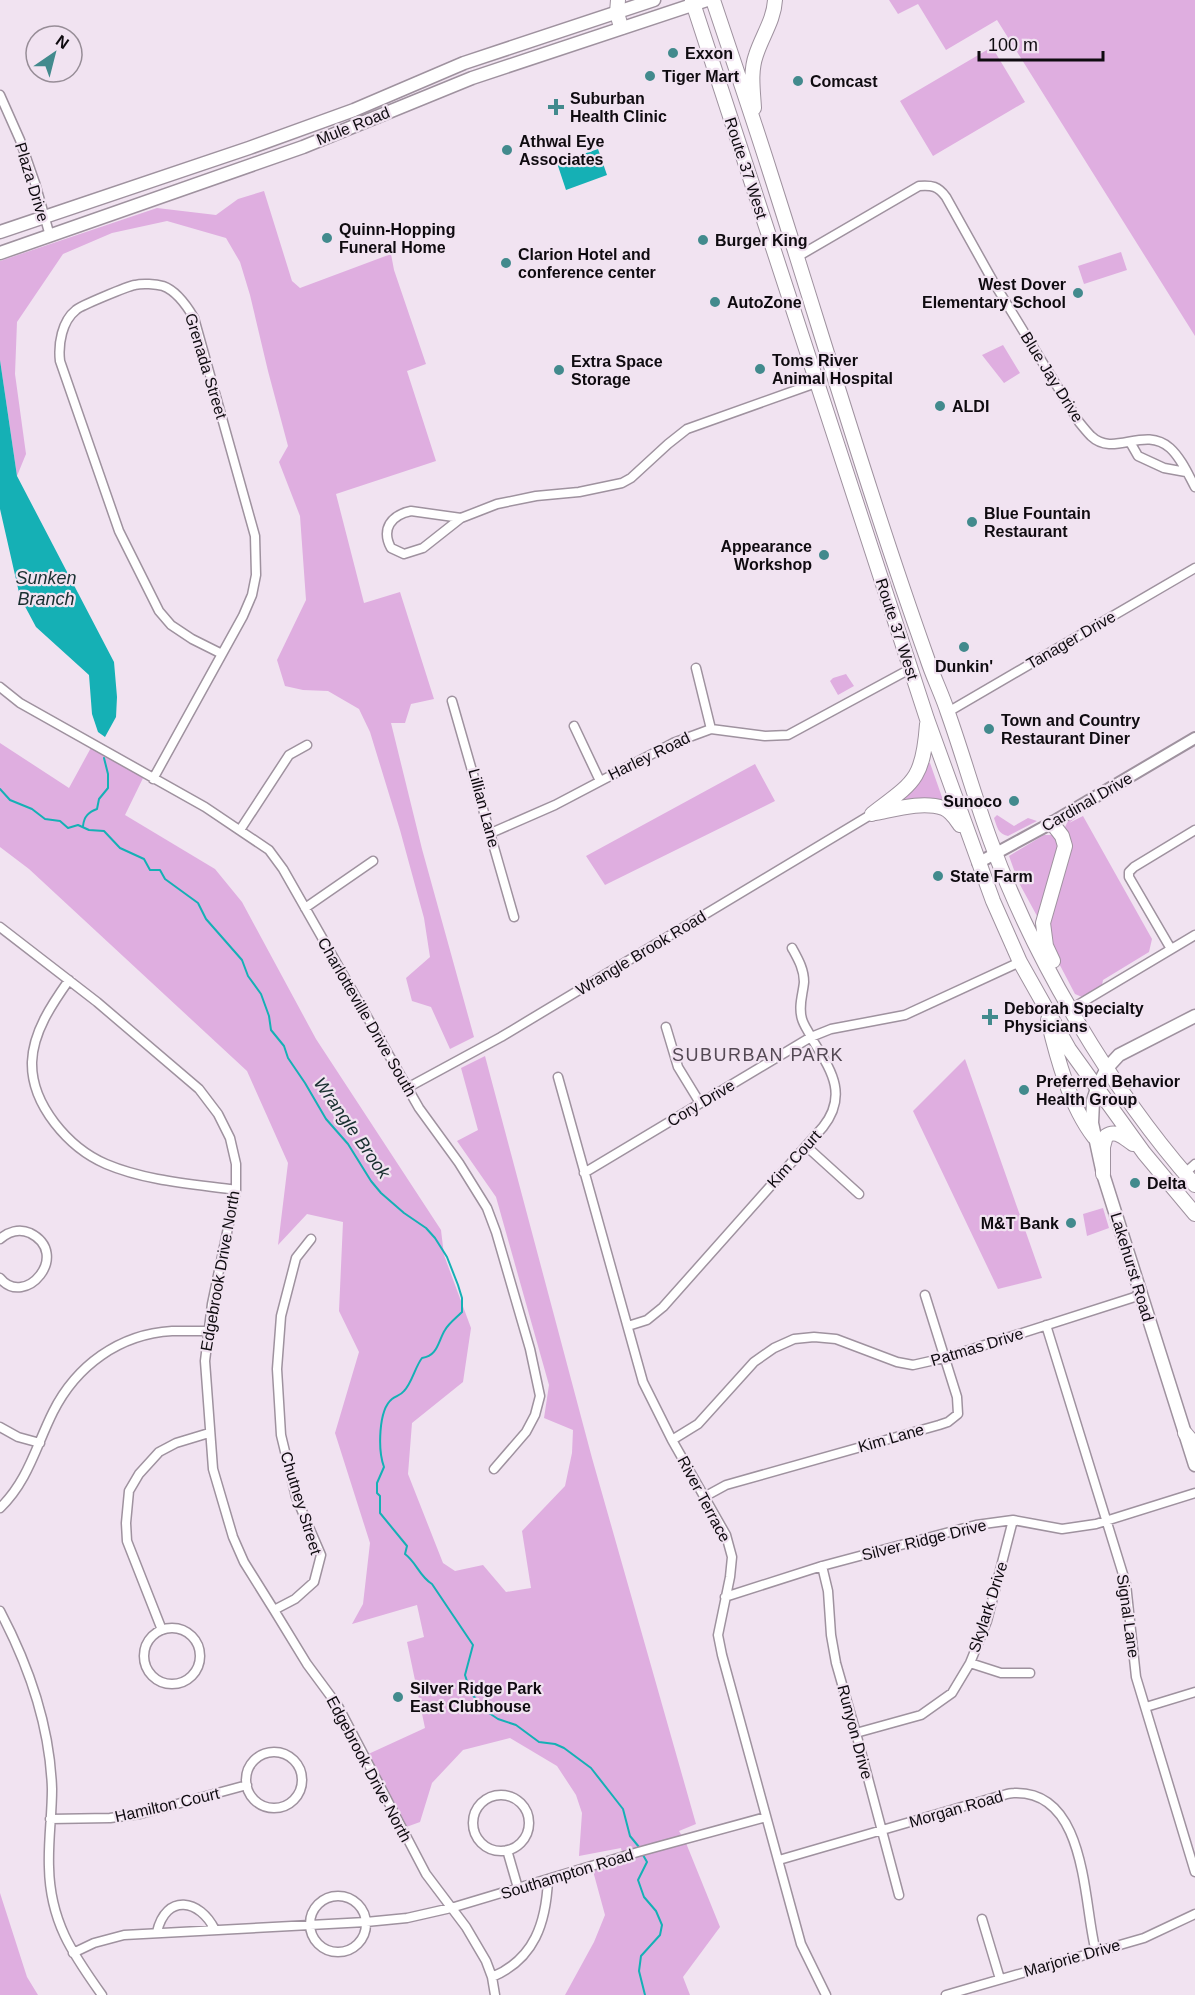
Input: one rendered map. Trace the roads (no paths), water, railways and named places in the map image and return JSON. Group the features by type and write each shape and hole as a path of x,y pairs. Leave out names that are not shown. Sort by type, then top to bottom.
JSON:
{"highway":[{"name":"Route 37 West","path":"713,0 926,654 996,855 1038,951 1107,1068 1140,1115 1190,1169 1195,1185"},
{"path":"756,130 752,73 755,55 773,14 775,0"},
{"name":"Route 37 West","path":"698,1 816,383 927,719 993,902 1020,962 1069,1049 1144,1153 1195,1214"},
{"path":"617,6 621,27"},
{"path":"872,814 905,789 916,775 925,750 927,719"},
{"path":"872,814 918,806 944,808 950,812 968,836"},
{"path":"1052,823 1062,836 1065,846 1042,930 1070,1006"},
{"path":"1043,1003 1055,1049 1082,1121 1094,1137"},
{"path":"1103,1174 1103,1147 1106,1136 1111,1133 1121,1135 1144,1153"},
{"path":"1185,1433 1195,1445"}],"main road":[{"name":"Mule Road","path":"0,232 297,131 354,110 445,71 617,6 654,0"},
{"name":"Mule Road","path":"0,253 303,147 451,86 506,66 698,1"},
{"path":"500,51 506,66"},
{"path":"445,71 451,86"},
{"path":"297,131 303,147"},
{"path":"1107,1068 1119,1055 1195,1016"},
{"name":"Lakehurst Road","path":"1107,1068 1093,1101 1094,1137 1103,1174 1195,1465"}],"street":[{"name":"Plaza Drive","path":"0,95 20,140 50,236"},
{"name":"Blue Jay Drive","path":"797,257 920,186 934,186 940,189 994,283 1079,422 1092,438 1107,444 1149,438 1162,442 1176,453 1195,487"},
{"name":"Grenada Street","path":"153,778 222,654 252,595 256,575 255,536 194,318 186,305 171,290 162,285 137,284 76,310 60,338 58,349 60,361 119,531 159,612 171,625 192,639 222,654"},
{"path":"460,518 411,511 400,513 391,521 386,540 391,548 409,554 423,548 460,518 497,504 622,483 631,478 687,429 816,383"},
{"path":"1130,442 1138,456 1164,468 1186,472"},
{"name":"Tanager Drive","path":"948,712 1195,568"},
{"path":"696,668 711,729"},
{"name":"Harley Road","path":"491,833 555,805 673,744 711,729 765,736 788,735 910,669"},
{"name":"Charlotteville Drive South","path":"0,687 20,704 205,807 269,850 283,869 407,1088 487,1208 496,1232 540,1391 535,1415 526,1432 494,1469"},
{"name":"Lillian Lane","path":"453,700 514,917"},
{"path":"574,726 600,781"},
{"name":"Cardinal Drive","path":"978,863 1052,823 1195,738"},
{"path":"240,830 289,755 307,745"},
{"name":"Wrangle Brook Road","path":"407,1088 501,1037 872,814"},
{"path":"1171,949 1129,877 1130,872 1134,867 1195,830"},
{"path":"305,908 373,861"},
{"name":"Edgebrook Drive North","path":"0,927 97,1002 199,1089 218,1114 230,1138 236,1164 236,1190 221,1260 205,1362 213,1469 233,1537 244,1562 308,1664 338,1706 426,1874 476,1944 492,1977 495,1995"},
{"path":"1070,1006 1195,935"},
{"name":"Kim Court","path":"628,1326 647,1320 663,1307 806,1146 829,1119 834,1108 836,1094 832,1073 811,1037 801,1014 804,976 792,948"},
{"name":"Cory Drive","path":"584,1173 811,1037 831,1029 905,1015 1020,962"},
{"path":"69,981 53,1002 45,1018 32,1061 39,1095 66,1137 89,1155 141,1176 236,1190"},
{"path":"666,1027 678,1067 700,1103"},
{"name":"River Terrace","path":"558,1077 643,1382 672,1440 726,1535 732,1557 718,1635 722,1656 801,1944 826,1995"},
{"path":"806,1146 859,1194"},
{"path":"0,1239 10,1232 29,1233 44,1244 48,1257 36,1280 27,1286 17,1287 2,1281 0,1294"},
{"name":"Chutney Street","path":"274,1610 295,1599 314,1582 321,1555 296,1497 281,1435 277,1369 281,1316 296,1258 310,1239"},
{"name":"Kim Lane","path":"704,1497 726,1485 948,1422 957,1414 959,1408 924,1295"},
{"name":"Patmas Drive","path":"672,1440 698,1424 754,1362 774,1348 794,1339 814,1337 836,1339 897,1362 913,1365 944,1358 1141,1295"},
{"name":"Signal Lane","path":"1046,1325 1126,1584 1136,1677 1195,1872"},
{"path":"0,1508 20,1485 53,1412 72,1382 109,1348 133,1338 170,1331 209,1331"},
{"path":"0,1427 18,1437 40,1443"},
{"path":"162,1630 127,1540 129,1491 139,1474 159,1452 176,1443 210,1434"},
{"name":"Silver Ridge Drive","path":"725,1597 822,1566 966,1527 1013,1520 1062,1528 1096,1524 1195,1493"},
{"name":"Skylark Drive","path":"856,1733 921,1715 951,1693 970,1663 993,1600 1013,1520"},
{"name":"Runyon Drive","path":"822,1566 828,1591 831,1635 836,1663 899,1895"},
{"path":"0,1611 33,1684 46,1732 52,1789 49,1866 51,1894 58,1921 73,1953 102,1995"},
{"path":"180,1629 188,1633 199,1647 199,1665 194,1673 180,1683 161,1682 147,1669 144,1651 147,1642 162,1630 180,1629"},
{"path":"970,1663 1001,1673 1030,1673"},
{"path":"1146,1707 1195,1692"},
{"path":"271,1752 280,1752 296,1762 303,1779 298,1797 291,1803 273,1809 256,1802 247,1785 249,1767 262,1755 271,1752"},
{"name":"Hamilton Court","path":"50,1819 110,1818 140,1814 247,1785"},
{"name":"Morgan Road","path":"779,1860 1005,1795 1015,1793 1036,1797 1054,1807 1070,1830 1086,1887 1091,1934 1096,1952"},
{"path":"492,1796 510,1796 518,1800 528,1815 527,1833 516,1847 507,1850 490,1849 483,1845 473,1830 474,1813 478,1806 492,1796"},
{"name":"Southampton Road","path":"73,1953 94,1942 124,1935 407,1918 451,1908 638,1852 766,1817"},
{"path":"507,1850 518,1888"},
{"path":"492,1977 514,1965 535,1939 544,1916 548,1880"},
{"path":"341,1896 358,1905 366,1922 365,1931 356,1946 339,1953 322,1948 311,1934 309,1925 310,1916 322,1900 341,1896"},
{"path":"157,1932 164,1915 170,1909 183,1905 195,1906 207,1915 215,1930"},
{"name":"Marjorie Drive","path":"946,1995 1144,1938 1195,1914"},
{"path":"982,1918 1000,1979"}],"water":[{"path":"598,149 607,175 566,190 557,163"},
{"name":"Sunken Branch","path":"0,360 17,476 114,662 116,717 105,737 98,732 92,714 89,675 36,627 20,597 0,509"}],"waterway":[{"name":"Sunken Branch","path":"83,826 86,817 97,809 99,799 108,788 108,774 104,758"},
{"name":"Wrangle Brook","path":"0,789 10,800 32,809 45,819 60,821 68,828 78,825 89,830 104,831 120,848 144,859 150,870 160,870 165,879 198,903 206,919 242,960 248,976 261,994 269,1016 271,1030 284,1046 288,1058 326,1119 348,1144 381,1193 426,1228 447,1257 462,1298 462,1312 447,1327 434,1351 422,1358 407,1388 387,1404 380,1431 384,1467 377,1483 380,1513 407,1546 405,1554 432,1584 473,1645 465,1675 471,1693 486,1711 498,1719 516,1725 539,1742 564,1748 591,1768 623,1809 630,1836 639,1847"},
{"name":"Wrangle Brook","path":"643,1855 647,1862 638,1880 644,1897 656,1911 662,1925 660,1935 641,1956 639,1971 645,1995"}],"place":[{"name":"Exxon","path":"673,53"},
{"name":"Tiger Mart","path":"650,76"},
{"name":"Comcast","path":"798,81"},
{"name":"Suburban Health Clinic","path":"556,107"},
{"name":"Athwal Eye Associates","path":"507,150"},
{"name":"Quinn-Hopping Funeral Home","path":"327,238"},
{"name":"Burger King","path":"703,240"},
{"name":"Clarion Hotel and conference center","path":"506,263"},
{"name":"West Dover Elementary School","path":"1078,293"},
{"name":"AutoZone","path":"715,302"},
{"name":"Toms River Animal Hospital","path":"760,369"},
{"name":"Extra Space Storage","path":"559,370"},
{"name":"ALDI","path":"940,406"},
{"name":"Blue Fountain Restaurant","path":"972,522"},
{"name":"Appearance Workshop","path":"824,555"},
{"name":"Dunkin'","path":"964,647"},
{"name":"Town and Country Restaurant Diner","path":"989,729"},
{"name":"Sunoco","path":"1014,801"},
{"name":"State Farm","path":"938,876"},
{"name":"Deborah Specialty Physicians","path":"990,1017"},
{"name":"Preferred Behavior Health Group","path":"1024,1090"},
{"name":"Delta","path":"1135,1183"},
{"name":"M&T Bank","path":"1071,1223"},
{"name":"Silver Ridge Park East Clubhouse","path":"398,1697"}],"district":[{"name":"SUBURBAN PARK","path":"758,1055"}]}
